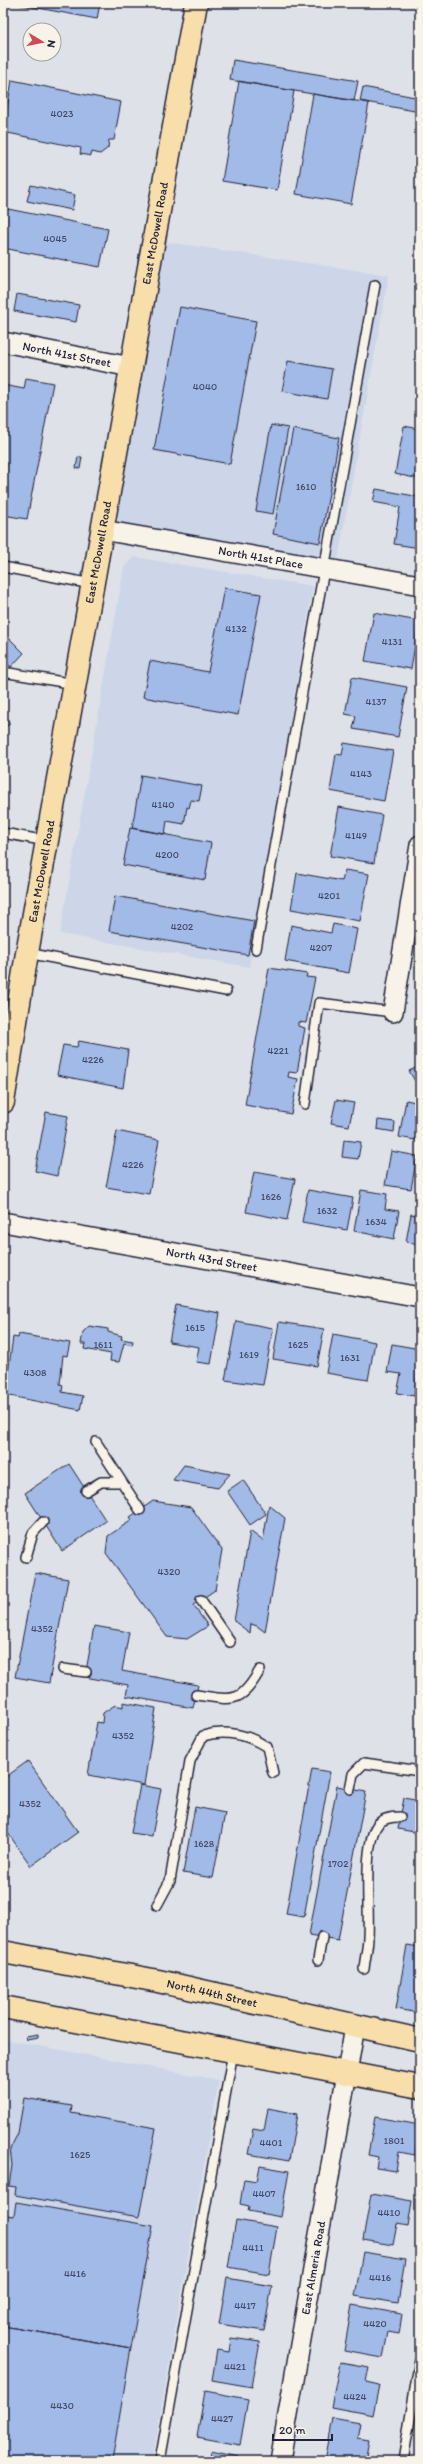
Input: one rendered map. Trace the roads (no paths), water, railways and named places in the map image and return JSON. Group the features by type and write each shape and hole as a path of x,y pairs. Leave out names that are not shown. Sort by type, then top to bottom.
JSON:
{"main road":[{"name":"East McDowell Road","path":"3,1102 27,953 196,3"},
{"name":"North 44th Street","path":"3,1952 158,1981 420,2040"},
{"path":"3,2008 420,2087"}],"street":[{"name":"North 41st Street","path":"3,342 131,367"},
{"name":"North 41st Place","path":"102,530 420,585"},
{"path":"393,1012 417,873 420,845"},
{"name":"North 43rd Street","path":"3,1222 420,1297"},
{"name":"East Almeria Road","path":"280,2461 348,2074 355,2026"}],"lane":[{"path":"256,949 323,568 375,285"},
{"path":"3,567 92,584"},
{"path":"3,672 75,684"},
{"path":"3,833 47,842"},
{"path":"27,953 226,991"},
{"path":"305,1104 319,1003 393,1012"},
{"path":"96,1442 140,1510"},
{"path":"86,1491 101,1482 122,1482"},
{"path":"26,1557 32,1533 43,1522"},
{"path":"202,1600 230,1642"},
{"path":"63,1669 86,1672"},
{"path":"196,1695 231,1700 250,1688 260,1670"},
{"path":"157,1904 170,1881 190,1761 203,1736 214,1732 253,1738 267,1746 273,1773"},
{"path":"350,1789 353,1774 364,1763 420,1771"},
{"path":"364,1969 368,1936 368,1898 372,1838 379,1823 386,1818 400,1816"},
{"path":"318,1960 322,1937"},
{"path":"160,2461 234,2052"},
{"path":"403,2461 420,2359"}]}
